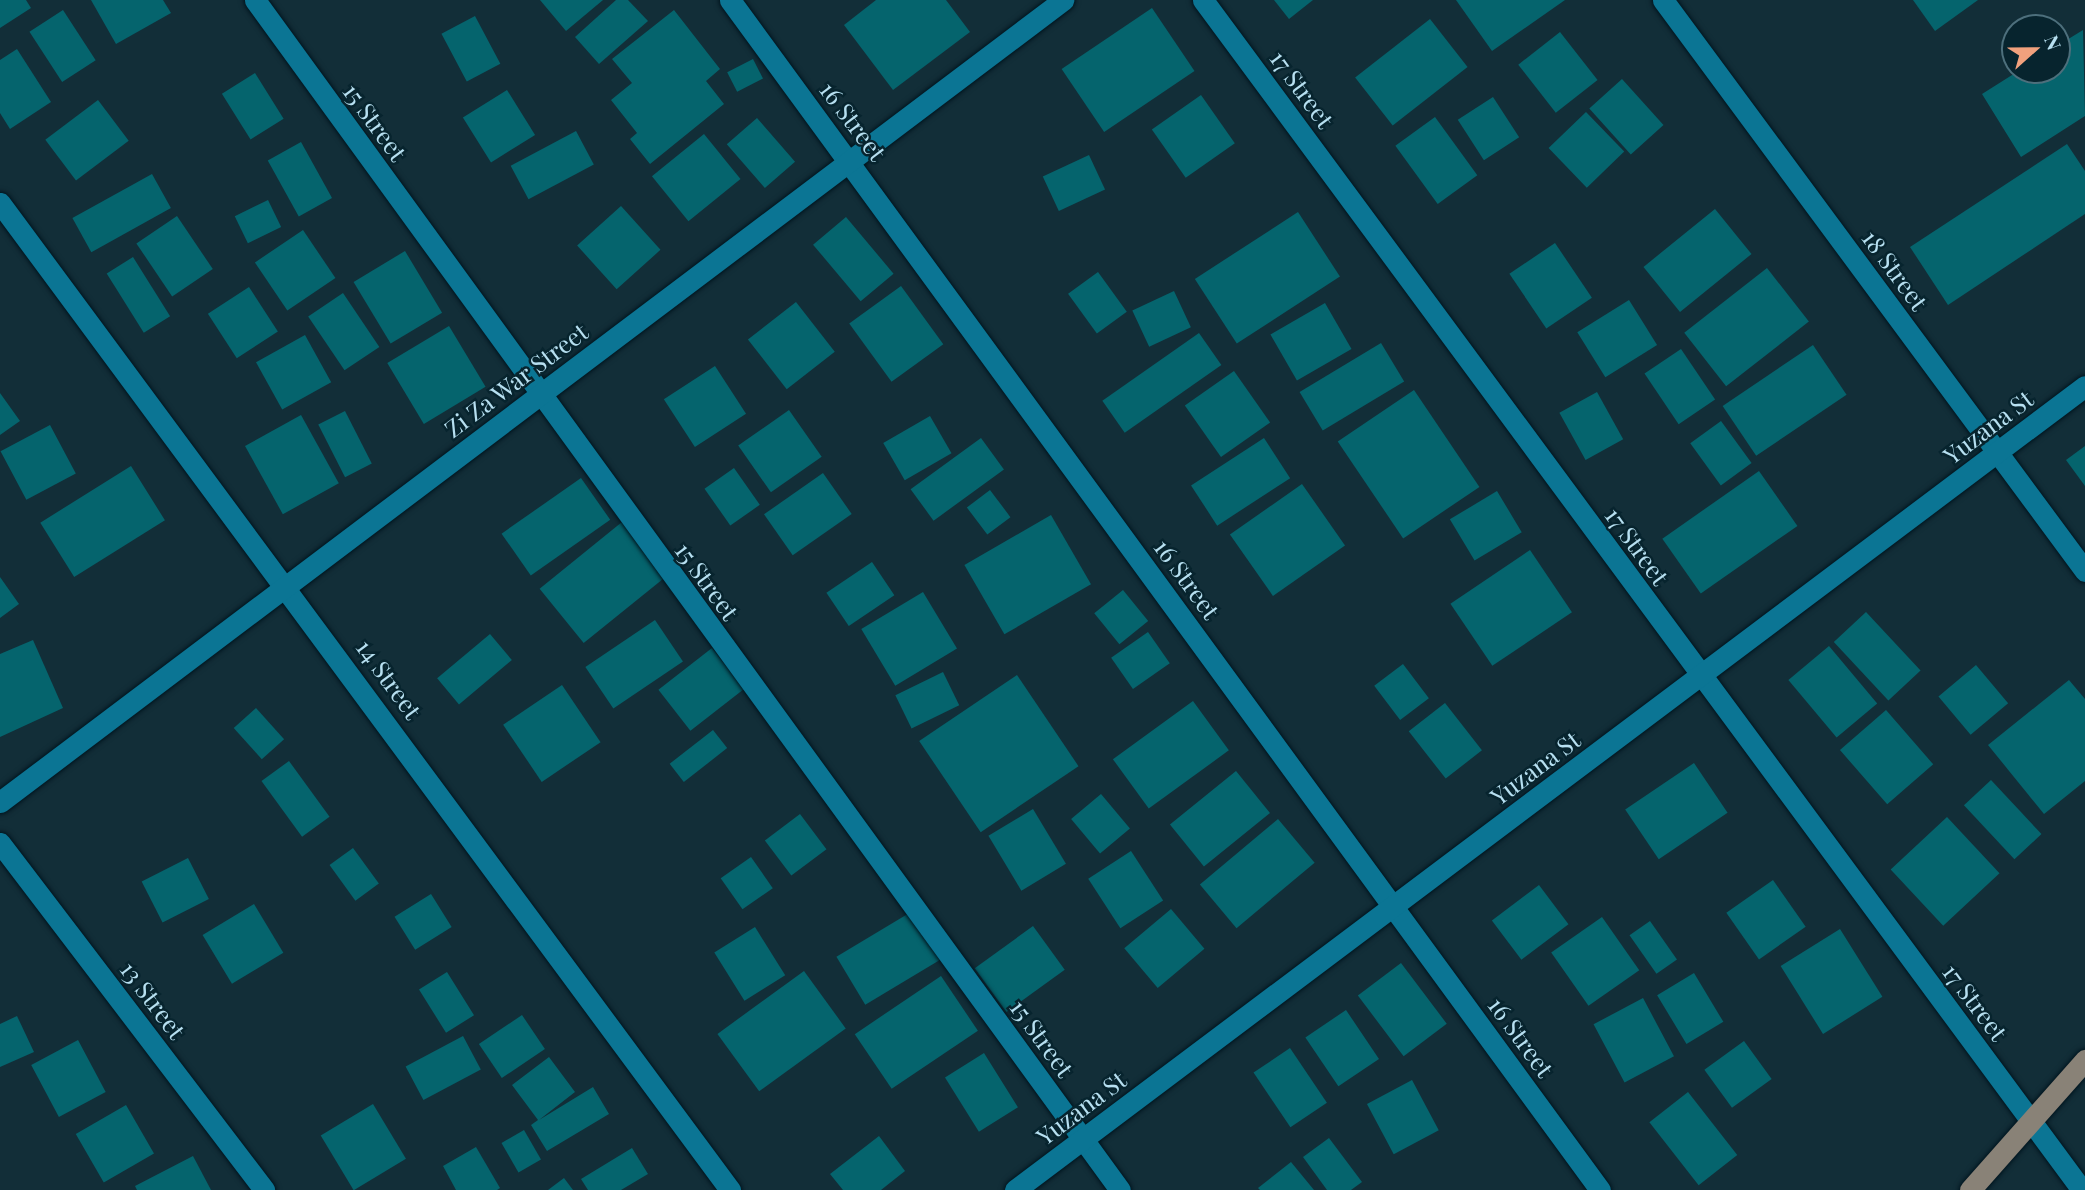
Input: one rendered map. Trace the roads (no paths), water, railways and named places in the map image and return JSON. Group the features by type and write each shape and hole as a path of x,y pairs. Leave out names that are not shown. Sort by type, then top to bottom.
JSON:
{"main road":[{"path":"1970,1190 2085,1060"}],"street":[{"name":"15 Street","path":"255,0 539,395 1120,1190"},
{"name":"16 Street","path":"730,0 1600,1190"},
{"name":"Zi Za War Street","path":"0,802 1063,0"},
{"name":"17 Street","path":"1203,0 2082,1190"},
{"name":"18 Street","path":"1663,0 2085,571"},
{"name":"14 Street","path":"0,202 287,585 730,1190"},
{"name":"Yuzana St","path":"1015,1190 2085,386"},
{"name":"13 Street","path":"0,843 264,1190"}]}
